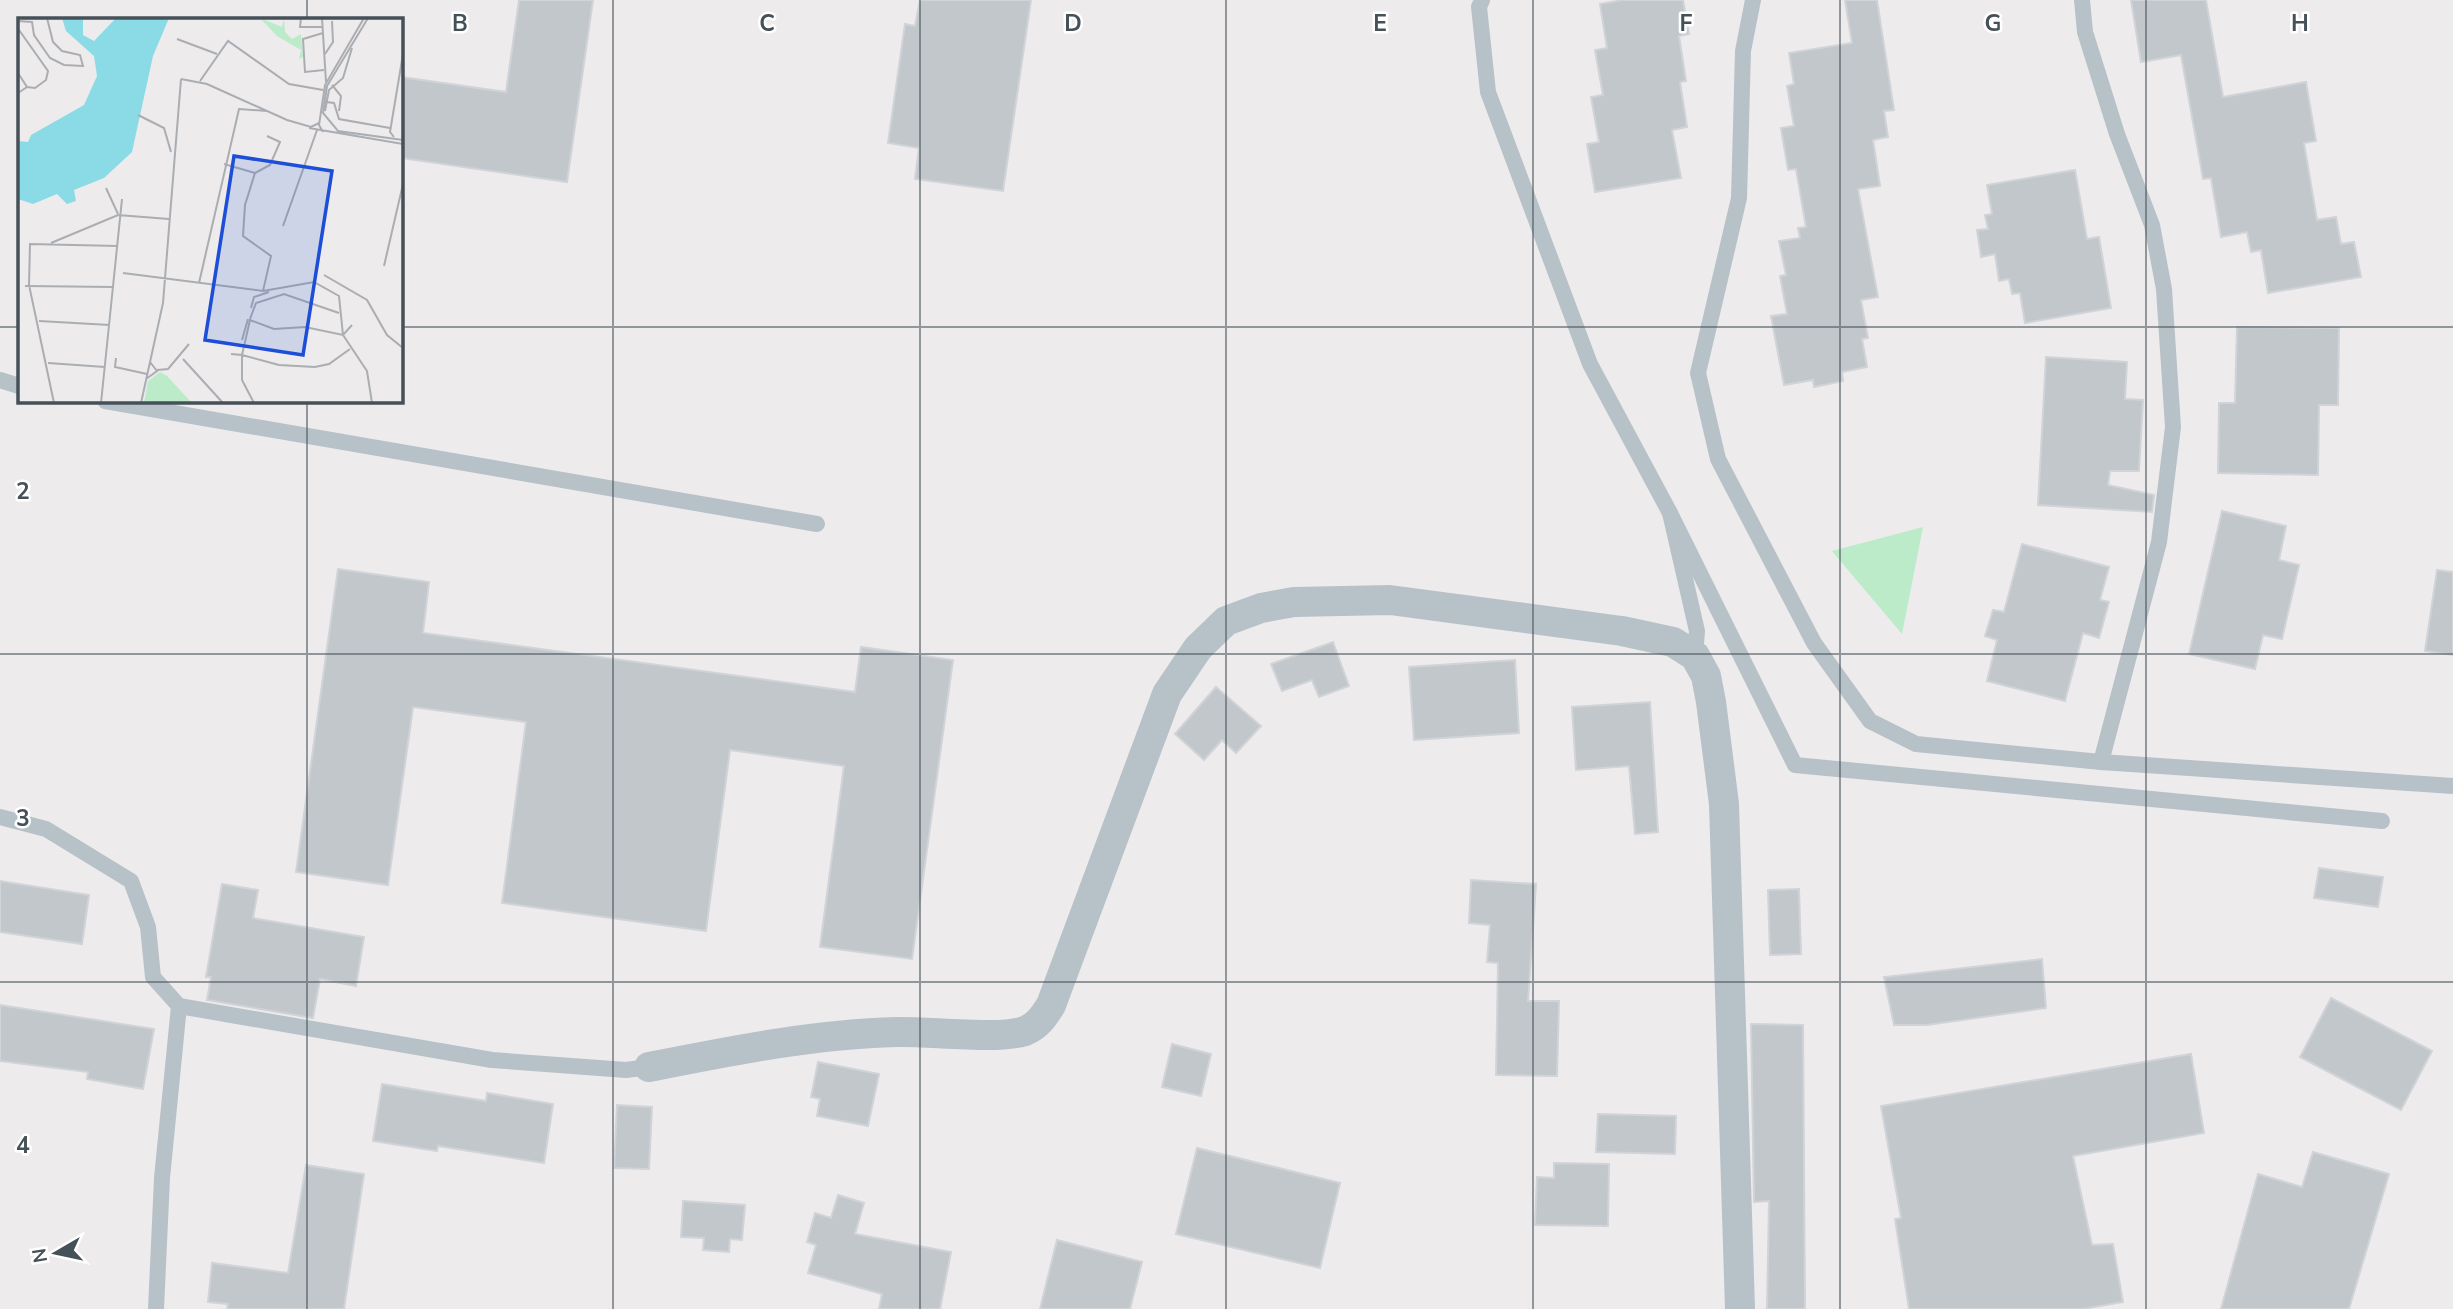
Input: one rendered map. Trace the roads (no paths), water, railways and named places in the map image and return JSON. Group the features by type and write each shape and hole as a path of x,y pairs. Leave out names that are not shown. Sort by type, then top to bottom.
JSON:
{"street":[{"path":"649,1067 776,1043 896,1032 1003,1033 1025,1031 1041,1022 1051,1005 1167,694 1198,648 1226,621 1261,608 1294,602 1390,600 1622,631 1673,642 1695,656 1706,677 1712,702 1724,804 1740,1309"}],"lane":[{"path":"1482,0 1479,7 1488,92 1590,364 1670,513 1795,765 2382,821"},
{"path":"1753,0 1743,51 1739,198 1698,373 1718,459 1814,643 1870,721 1916,744 2101,762 2453,786"},
{"path":"2082,0 2085,32 2117,134 2152,225 2164,289 2173,427 2159,542 2101,762"},
{"path":"0,380 18,386"},
{"path":"111,402 817,524"},
{"path":"1670,513 1697,631 1695,656"},
{"path":"0,817 46,829 131,881 148,927 153,977 178,1006 492,1060 626,1070 649,1067"},
{"path":"156,1309 162,1178 178,1006"}]}
